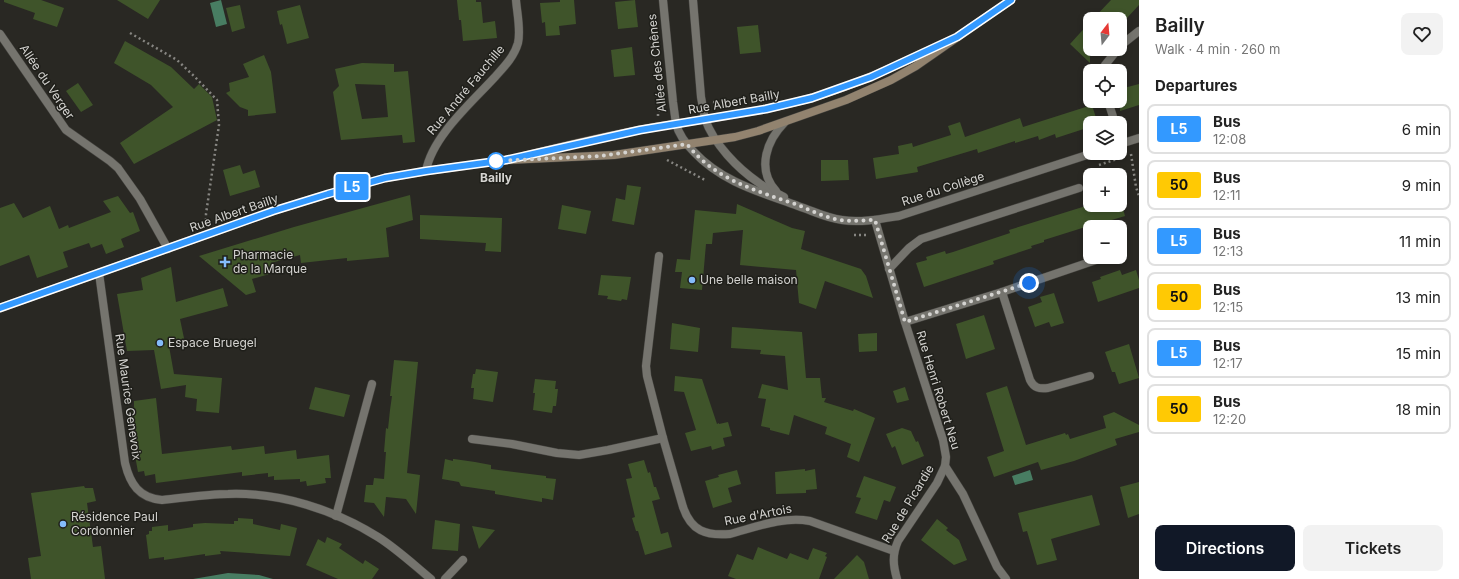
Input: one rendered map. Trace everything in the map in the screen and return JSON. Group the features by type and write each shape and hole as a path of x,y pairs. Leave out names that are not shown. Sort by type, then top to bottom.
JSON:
{"main road":[{"name":"Rue Albert Bailly","path":"506,160 601,156 751,133 846,100 891,80 916,66 1011,0"},
{"name":"Rue Albert Bailly","path":"0,308 273,211 334,192 385,178 506,160 603,138 777,107 812,98 871,77 957,37"}],"street":[{"name":"Rue André Fauchille","path":"426,171 431,154 444,133 507,63 516,49 518,35 516,0"},
{"name":"Allée des Chênes","path":"663,0 676,124"},
{"path":"693,0 701,97 705,119"},
{"path":"1127,40 1139,31"},
{"name":"Allée du Verger","path":"0,34 66,130 118,168 140,199 168,249"},
{"path":"1106,64 1112,56"},
{"name":"Rue du Collège","path":"705,119 709,130 732,161 760,185 778,193 798,206"},
{"name":"Rue du Collège","path":"778,193 773,188 767,174 766,154 774,134 785,122"},
{"name":"Rue du Collège","path":"676,124 687,144 706,164 726,178 754,191 827,217 841,220 875,220 899,216 1083,156"},
{"path":"1127,141 1139,138"},
{"path":"889,269 909,248 921,239 1079,188"},
{"name":"Rue Henri Robert Neu","path":"875,220 905,322 945,448 945,466 963,494 997,567 1006,579"},
{"name":"Rue d'Artois","path":"659,256 646,366 648,384 687,517 692,525 712,534 730,534 786,520 802,519 894,551"},
{"path":"905,322 1002,292 1084,264"},
{"name":"Rue Maurice Genevoix","path":"99,273 125,463 127,473 137,489 145,496 162,500 228,494 270,497 301,504 336,516 378,537 431,579"},
{"path":"1002,292 1030,380 1033,385 1042,389 1090,376"},
{"path":"336,516 372,384"},
{"path":"472,439 512,444 557,453 579,455 663,438"},
{"name":"Rue de Picardie","path":"897,579 893,566 894,551 898,541 937,483 945,466"},
{"path":"444,579 463,560"}],"path":[{"path":"130,33 177,60 217,100 219,125 206,214 206,235"},
{"path":"1093,166 1135,153"},
{"path":"1131,154 1136,187 1139,196"},
{"path":"666,155 667,160 711,182"},
{"path":"848,233 860,236 878,233"}],"shaded area":[{"path":"221,0 227,24 216,27 210,3"},
{"path":"1030,470 1033,480 1015,485 1012,476"},
{"path":"228,573 259,575 273,579 193,579"}],"building":[{"path":"4,0 41,0 64,8 57,27 33,19 35,13 4,2"},
{"path":"117,0 160,0 148,19"},
{"path":"457,0 476,0 476,2 481,2 483,23 495,21 497,38 463,41"},
{"path":"560,0 574,0 576,24 559,26 560,35 546,36 545,22 542,23 540,3 560,2"},
{"path":"635,0 638,27 618,29 615,2"},
{"path":"1111,0 1139,0 1139,5 1127,18 1127,12 1100,12"},
{"path":"240,5 245,28 232,32 226,8"},
{"path":"300,5 309,38 287,44 277,11"},
{"path":"758,25 761,52 740,54 737,27"},
{"path":"1083,30 1083,56 1090,56 1090,63 1070,44"},
{"path":"125,41 171,67 194,89 199,84 212,97 217,120 134,164 120,143 173,107 151,85 114,63"},
{"path":"632,47 635,75 614,77 611,50"},
{"path":"264,55 271,72 276,113 248,116 248,110 240,107 226,93 230,91 229,83 249,77 243,64"},
{"path":"362,63 394,64 394,72 408,71 415,142 403,143 402,135 341,140 333,92 339,86 335,69","holes":["355,84 385,85 388,117 362,119"]},
{"path":"78,83 93,105 81,112 66,91"},
{"path":"1139,84 1139,105 1120,111 1120,108 1127,108 1127,87"},
{"path":"1083,108 1093,108 1095,116 1083,116 1083,129 1056,138 1055,134 1039,140 1038,136 1015,143 1015,141 978,153 977,149 917,167 918,172 876,179 873,158 899,154 898,146 912,143 913,147 951,135 948,126 960,122 965,137 1020,118 1023,127"},
{"path":"821,160 848,160 849,180 821,181"},
{"path":"240,165 243,174 255,170 260,187 230,196 223,170"},
{"path":"627,185 641,187 634,225 612,221 616,198 625,200"},
{"path":"410,195 413,220 386,228 389,257 347,261 347,258 301,263 300,255 271,263 273,273 252,279 256,292 246,295 199,256 294,227"},
{"path":"118,196 130,213 133,212 140,231 121,239 124,247 106,254 102,244 91,248 89,243 63,252 68,267 37,278 29,255 0,266 0,208 14,203 23,218 50,206 59,229 68,225 69,228 111,212 103,201"},
{"path":"737,204 792,228 805,231 801,249 861,269 866,276 873,298 825,281 816,309 799,303 796,270 740,265 743,230 713,233 712,244 706,244 702,290 680,288 682,272 675,272 677,259 690,260 695,210 736,214"},
{"path":"562,205 591,211 586,234 558,229"},
{"path":"1083,207 1083,212 1124,212 1125,216 1112,220 1083,220 1083,228 1044,240 1044,242 1031,246 1032,248 993,261 994,264 924,287 916,263 927,260 926,257 945,251 946,254 953,252 1010,233 1009,230"},
{"path":"420,215 502,218 501,252 485,251 486,243 420,239"},
{"path":"171,267 176,302 223,288 228,306 180,319 185,343 169,346 174,374 222,378 219,413 196,411 197,399 185,397 186,385 161,389 154,350 127,351 117,294 143,290 141,278"},
{"path":"1120,270 1122,275 1136,270 1139,280 1139,288 1098,302 1092,282 1101,279 1100,277"},
{"path":"601,275 631,277 627,300 622,299 621,301 607,299 608,296 598,295"},
{"path":"1054,293 1064,323 1051,327 1049,322 1035,327 1028,307 1042,302 1040,297"},
{"path":"984,315 995,349 966,359 956,324"},
{"path":"672,323 700,328 698,352 670,349"},
{"path":"732,327 802,332 806,378 820,378 822,398 826,398 824,402 853,411 854,409 875,418 859,462 847,457 851,444 825,434 827,427 794,415 789,435 761,426 766,399 758,398 762,384 788,390 785,356 760,354 761,350 731,348"},
{"path":"877,333 877,351 859,352 858,334"},
{"path":"1129,344 1139,378 1119,384 1115,372 1112,372 1105,352"},
{"path":"394,360 418,362 407,473 420,475 416,514 406,499 386,497 384,517 374,503 364,502 366,485 373,485 374,478 384,479 386,428 388,429"},
{"path":"476,369 498,372 493,402 473,399 474,388 471,388 473,374 475,374"},
{"path":"675,376 702,379 717,424 728,422 732,436 723,438 725,446 712,450 711,446 691,451 685,433 696,430 684,392 674,391"},
{"path":"535,379 556,381 555,389 558,389 556,406 553,406 552,413 533,410"},
{"path":"1007,386 1026,445 1065,433 1066,435 1068,434 1070,439 1106,428 1103,416 1114,412 1139,425 1139,432 1115,439 1117,445 1074,461 1041,470 1038,462 994,477 987,457 1004,451 986,393"},
{"path":"315,387 350,395 344,417 309,409"},
{"path":"905,387 909,400 897,403 893,391"},
{"path":"156,398 162,454 231,446 232,450 264,446 265,454 296,450 297,459 329,455 331,478 325,478 326,483 307,486 306,481 300,482 300,479 274,480 274,476 268,477 268,473 242,476 242,472 156,483 155,474 145,476 144,471 138,472 129,407 134,407 134,401"},
{"path":"902,428 911,431 916,442 918,441 924,456 902,465 895,446 892,448 886,434"},
{"path":"445,459 475,462 491,465 491,469 546,476 546,478 556,479 553,500 542,498 542,502 495,494 495,491 461,486 459,482 442,479"},
{"path":"644,460 648,473 650,472 654,487 656,487 660,499 652,501 661,534 668,532 672,547 645,555 638,531 636,531 632,518 635,517 626,479 632,478 628,464"},
{"path":"805,469 805,471 815,469 817,489 806,490 806,493 776,494 775,472"},
{"path":"737,470 741,484 728,488 732,502 713,508 705,481 719,477 718,475"},
{"path":"864,476 896,487 890,502 884,500 877,520 855,513 861,498 856,497"},
{"path":"1139,482 1139,514 1128,518 1120,487"},
{"name":"Résidence Paul Cordonnier","path":"84,486 85,488 93,488 96,501 87,503 93,547 101,546 105,579 31,579 28,558 41,556 31,493"},
{"path":"1092,495 1100,525 1051,539 1057,560 1037,565 1027,531 1023,532 1018,513"},
{"path":"238,518 253,519 253,524 280,530 281,524 297,528 290,556 220,551 221,554 205,556 205,554 164,560 164,557 149,559 146,535 149,534 149,531 152,531 152,527 168,525 168,531 193,527 193,524 234,524 234,521 238,521"},
{"path":"937,519 948,528 946,530 959,540 967,560 954,565 921,540"},
{"path":"435,520 460,524 458,551 432,549"},
{"path":"472,526 495,530 479,549"},
{"path":"327,537 342,544 339,548 363,564 365,560 379,569 372,579 338,579 306,565 318,539 325,543"},
{"path":"758,547 787,559 790,553 808,560 813,548 827,553 825,556 827,557 819,579 736,579 728,576 737,554 753,560"},
{"path":"857,555 864,562 869,579 834,579"}],"bus line":[{"name":"L5","path":"0,308 273,211 385,178 506,160 640,130 766,109 812,98 871,77 957,37 1011,0"}],"place":[{"name":"Bailly","path":"496,161"},
{"name":"Pharmacie de la Marque","path":"225,262"},
{"name":"Une belle maison","path":"692,280"},
{"name":"Espace Bruegel","path":"160,343"},
{"name":"Résidence Paul Cordonnier","path":"63,524"}],"route":[{"path":"496,161 614,155 687,144 706,164 726,178 754,191 827,217 849,221 875,220 905,322 1029,283"}]}
